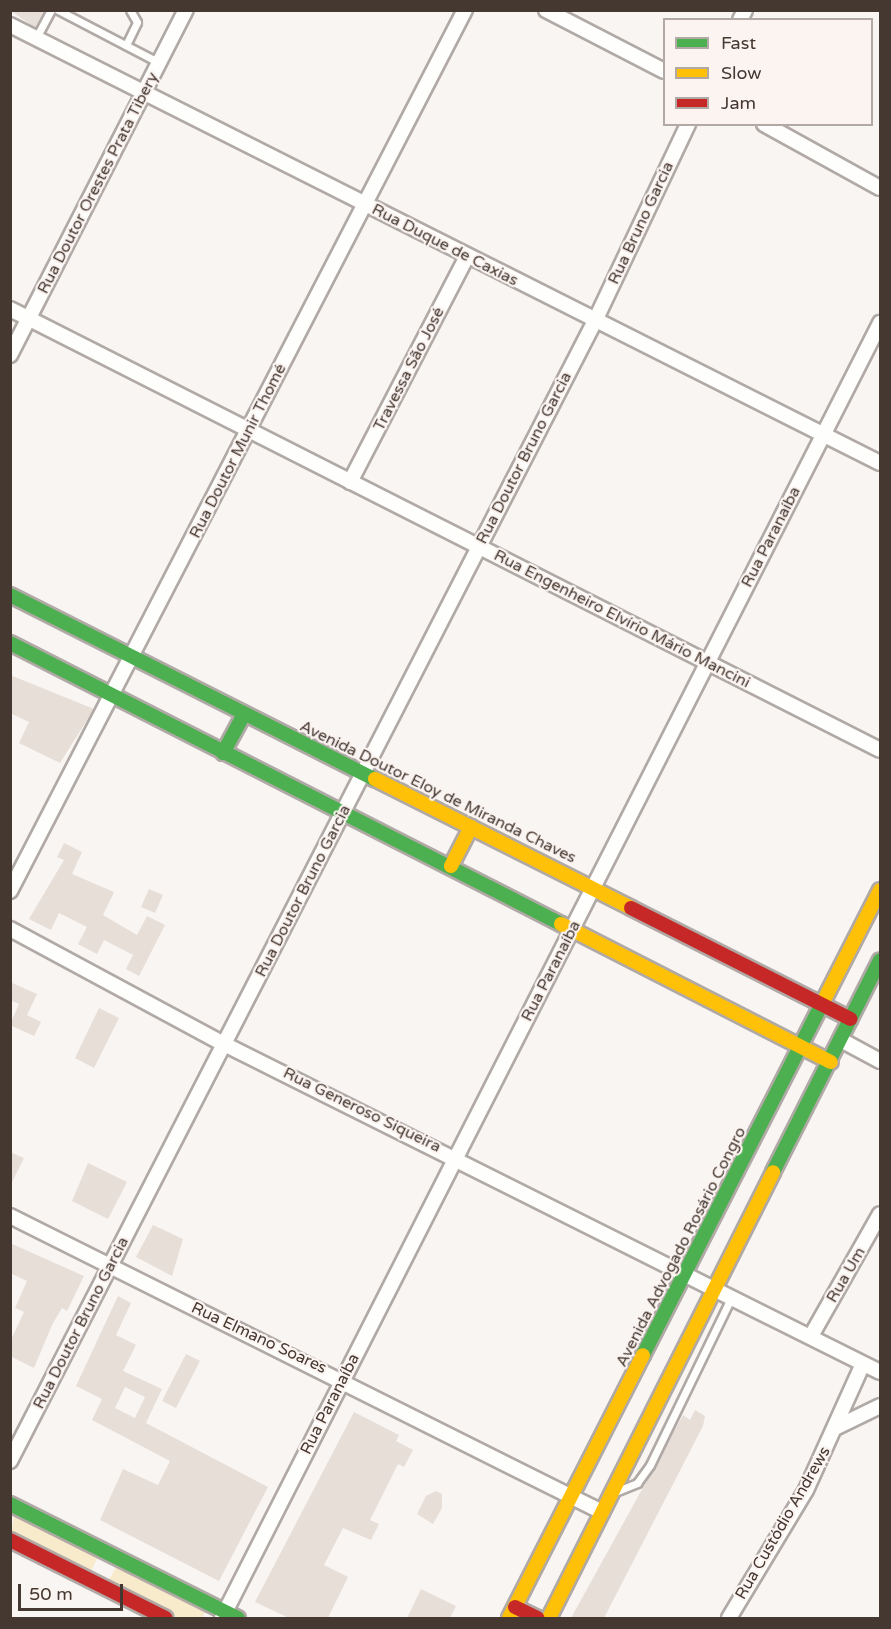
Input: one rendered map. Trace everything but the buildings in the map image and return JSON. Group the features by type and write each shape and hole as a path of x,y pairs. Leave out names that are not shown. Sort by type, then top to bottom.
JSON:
{"main road":[{"name":"Avenida Doutor Eloy de Miranda Chaves","path":"13,602 132,655 243,716 594,886 851,1019"},
{"path":"10,643 223,753 452,866 571,930 831,1062"},
{"path":"223,753 243,716"},
{"path":"452,866 471,827"},
{"name":"Avenida Advogado Rosário Congro","path":"549,1618 612,1493 642,1394 686,1272 880,891"},
{"name":"Avenida Advogado Rosário Congro","path":"512,1613 572,1497 716,1288 774,1169 842,1041 880,960"},
{"path":"747,1153 774,1169"},
{"path":"10,1504 113,1555 223,1615 238,1618"},
{"path":"10,1540 166,1618"},
{"path":"97,1584 113,1555"},
{"path":"512,1613 538,1618"}],"street":[{"name":"Rua Doutor Orestes Prata Tibery","path":"10,355 186,10"},
{"name":"Rua Doutor Munir Thomé","path":"10,891 465,10"},
{"path":"546,10 663,71"},
{"name":"Rua Duque de Caxias","path":"10,25 880,463"},
{"name":"Rua Bruno Garcia","path":"595,321 687,126"},
{"path":"768,126 880,188"},
{"name":"Travessa São José","path":"350,482 467,256"},
{"name":"Rua Engenheiro Elvírio Mário Mancini","path":"10,309 880,750"},
{"name":"Rua Doutor Bruno Garcia","path":"10,1461 595,321"},
{"name":"Rua Paranaíba","path":"223,1615 880,323"},
{"name":"Rua Generoso Siqueira","path":"10,929 224,1044 457,1156 880,1372"},
{"path":"842,1041 880,1061"},
{"name":"Rua Um","path":"811,1336 880,1214"},
{"name":"Rua Elmano Soares","path":"10,1216 109,1268 343,1378 602,1512"},
{"name":"Rua Custódio Andrews","path":"729,1618 837,1427 863,1364"},
{"name":"Rua Custódio Andrews","path":"837,1427 880,1406"}],"lane":[{"path":"36,38 51,10"},
{"path":"58,10 160,63"},
{"path":"126,45 137,22 130,10"},
{"path":"612,1493 637,1483 650,1465 732,1296"}],"shaded area":[{"path":"14,1515 98,1557 89,1575 11,1536"},
{"path":"117,1565 206,1611 202,1618 179,1618 108,1582"}],"traffic: fast":[{"path":"10,595 375,779"},
{"path":"10,643 561,924"},
{"path":"223,753 243,716"},
{"path":"773,1172 880,960"},
{"path":"643,1355 825,998"},
{"path":"10,1504 238,1618"}],"traffic: slow":[{"path":"375,779 631,908"},
{"path":"451,866 471,827"},
{"path":"825,998 880,890"},
{"path":"561,924 831,1062"},
{"path":"549,1618 773,1172"},
{"path":"509,1618 643,1355"}],"traffic: jam":[{"path":"631,908 851,1019"},
{"path":"10,1540 166,1618"},
{"path":"515,1607 538,1618"}]}
